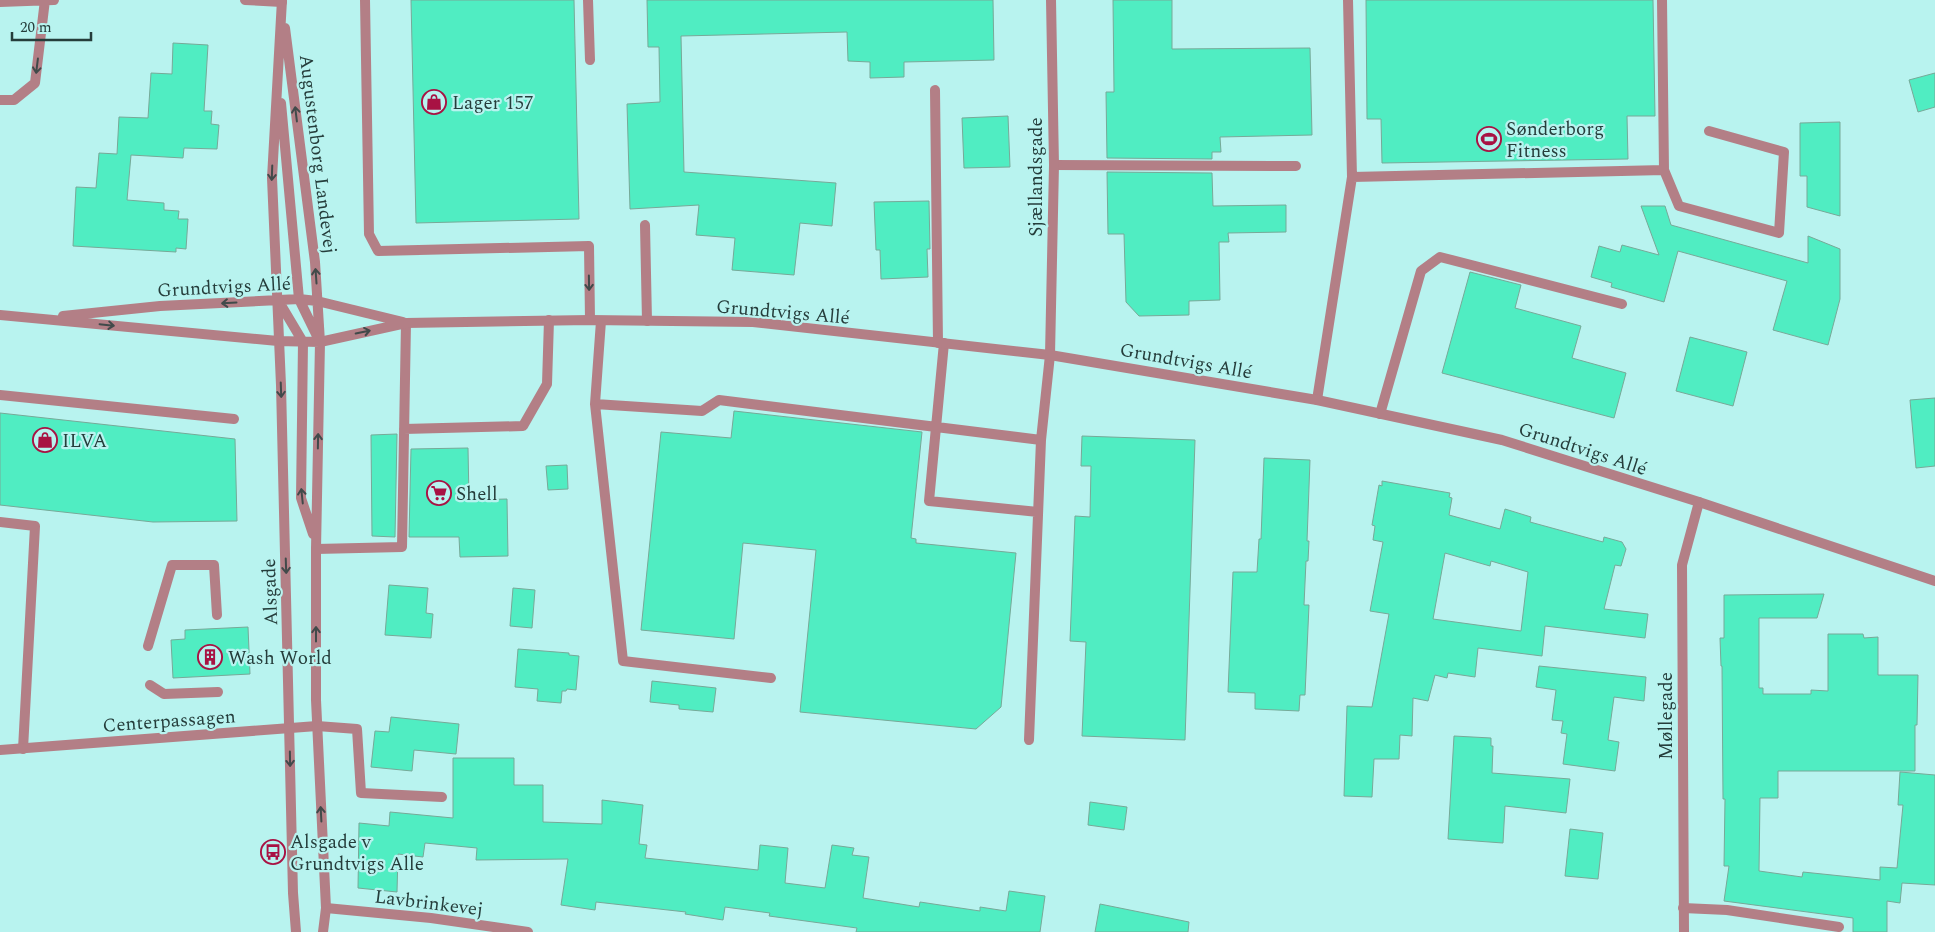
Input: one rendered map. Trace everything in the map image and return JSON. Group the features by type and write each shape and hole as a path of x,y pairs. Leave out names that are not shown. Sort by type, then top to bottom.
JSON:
{"street":[{"path":"0,100 14,100 35,83 45,0"},
{"path":"0,2 54,0"},
{"path":"245,0 282,1"},
{"path":"365,0 369,234 378,251 589,246 595,320 594,404 624,661 771,678"},
{"path":"588,0 590,60"},
{"name":"Sjællandsgade","path":"1029,740 1041,440 1050,355 1054,165 1051,0"},
{"path":"1317,400 1352,177 1348,0"},
{"path":"1662,0 1664,170 1679,206 1779,233 1784,152 1709,131"},
{"name":"Augustenborg Landevej","path":"278,342 278,300 272,178 282,1"},
{"name":"Augustenborg Landevej","path":"282,1 315,262 320,342"},
{"path":"278,73 299,299 320,342 316,546 317,726 326,908 323,932"},
{"path":"935,90 941,343 929,501 1038,512"},
{"path":"1054,165 1296,166"},
{"path":"1352,177 1664,170"},
{"path":"645,225 647,321"},
{"path":"1380,414 1420,270 1440,257 1622,304"},
{"name":"Grundtvigs Allé","path":"41,318 160,306 299,299 317,300 406,323"},
{"path":"278,300 303,342 301,498 316,546"},
{"name":"Grundtvigs Allé","path":"0,315 278,342 320,342 406,323 549,320 753,322 1050,355 1317,400 1502,440 1699,502 1935,581"},
{"path":"404,429 523,426 547,384 549,320"},
{"path":"316,546 402,547 406,323"},
{"name":"Alsgade","path":"278,342 293,893 296,932"},
{"path":"0,395 234,419"},
{"path":"594,404 702,411 719,400 1041,440"},
{"name":"Møllegade","path":"1684,932 1682,565 1699,502"},
{"path":"0,522 35,526 23,749"},
{"path":"148,646 172,565 214,565 217,616"},
{"path":"150,685 164,694 218,692"},
{"name":"Centerpassagen","path":"0,750 317,726 357,729 361,793 442,797"},
{"name":"Lavbrinkevej","path":"326,908 431,918 528,932"},
{"path":"1683,908 1727,910 1838,927"}],"building":[{"path":"411,0 574,0 579,219 416,223"},
{"path":"647,0 993,0 994,60 904,62 904,77 870,78 870,62 848,61 847,32 681,36 684,172 836,183 832,226 800,223 794,275 732,270 735,238 696,235 699,205 630,209 627,104 660,102 659,47 648,47"},
{"path":"1113,0 1172,0 1172,49 1310,48 1312,135 1220,137 1221,152 1212,152 1212,159 1107,158 1106,92 1114,92"},
{"path":"1366,0 1653,0 1655,116 1627,116 1628,159 1382,163 1381,119 1367,119"},
{"path":"173,43 208,45 204,111 212,111 211,124 219,125 217,149 184,148 183,158 131,155 127,200 164,203 164,210 179,211 178,219 188,219 186,249 176,248 176,252 73,246 76,187 96,188 99,153 117,154 119,117 148,118 151,73 172,74"},
{"path":"1935,73 1935,107 1918,112 1909,80"},
{"path":"1008,116 1010,167 964,168 962,118"},
{"path":"1840,122 1840,216 1807,207 1807,176 1800,176 1800,123"},
{"path":"1107,172 1212,173 1213,206 1286,205 1286,232 1228,233 1229,242 1219,242 1220,300 1189,301 1189,315 1139,316 1126,302 1124,234 1108,234"},
{"path":"929,201 930,249 927,249 928,277 881,279 880,250 876,250 874,202"},
{"path":"1641,206 1665,206 1671,225 1808,263 1808,236 1840,249 1840,299 1828,345 1773,330 1787,281 1678,251 1664,302 1611,287 1612,283 1591,277 1599,246 1620,252 1622,245 1659,255"},
{"path":"1470,272 1521,285 1515,308 1581,326 1572,358 1626,373 1614,418 1442,373"},
{"path":"1690,337 1747,352 1733,406 1676,391"},
{"path":"1935,398 1935,466 1916,468 1910,400"},
{"path":"734,411 922,432 911,538 916,539 916,543 1016,553 1001,707 976,729 800,712 816,550 743,543 734,639 641,630 661,432 731,438"},
{"path":"0,413 235,439 237,521 153,522 0,505"},
{"path":"397,434 395,537 372,536 371,435"},
{"path":"1082,436 1195,440 1185,740 1082,736 1086,642 1070,641 1075,516 1090,517 1091,466 1081,466"},
{"path":"468,448 469,500 507,499 508,556 460,557 459,537 409,537 411,449"},
{"path":"1264,458 1310,460 1307,541 1309,541 1304,605 1309,605 1305,695 1300,695 1299,711 1255,709 1255,693 1228,692 1233,572 1257,572 1259,539 1261,539"},
{"path":"567,465 568,489 548,490 546,466"},
{"path":"1382,481 1450,493 1449,497 1452,498 1449,515 1500,529 1505,509 1531,517 1530,522 1603,542 1604,537 1622,542 1626,549 1621,566 1615,565 1604,609 1648,614 1645,638 1545,626 1542,656 1478,648 1475,677 1448,673 1447,678 1435,675 1428,701 1413,698 1412,736 1400,735 1399,759 1374,759 1372,797 1344,796 1347,706 1372,707 1389,614 1370,611 1383,542 1373,540 1375,526 1372,525 1379,485 1382,486","holes":["1445,553 1490,566 1491,561 1528,572 1521,631 1433,619"]},
{"path":"389,585 428,588 426,613 433,614 431,638 385,635"},
{"path":"513,588 535,590 532,628 510,626"},
{"path":"1824,594 1817,618 1759,618 1759,688 1763,688 1763,694 1811,694 1811,690 1828,691 1828,634 1863,634 1864,638 1878,637 1878,675 1918,675 1915,771 1778,771 1778,798 1760,798 1759,871 1802,877 1803,872 1880,880 1880,867 1897,868 1903,805 1898,805 1900,772 1935,775 1935,885 1902,883 1900,903 1887,901 1887,932 1853,932 1853,918 1724,901 1729,866 1724,866 1725,799 1723,799 1720,638 1724,638 1724,595"},
{"name":"Wash World","path":"248,627 250,674 173,678 171,640 185,639 185,630"},
{"path":"518,649 569,653 569,655 579,656 576,690 567,689 562,691 561,703 537,701 538,689 515,687"},
{"path":"1539,666 1646,677 1644,701 1614,697 1608,740 1619,742 1615,771 1563,764 1567,734 1561,733 1563,721 1552,720 1556,690 1536,687"},
{"path":"652,681 716,688 713,712 679,709 679,705 650,702"},
{"path":"391,717 459,724 456,754 414,750 412,771 371,767 375,731 389,732"},
{"path":"1454,736 1491,738 1491,746 1493,746 1492,773 1570,779 1566,813 1505,806 1503,843 1448,839"},
{"path":"453,758 514,758 514,785 543,785 543,822 602,824 602,800 643,805 639,844 647,845 645,858 758,870 760,845 788,848 785,883 825,888 832,845 854,848 852,855 869,857 863,898 919,907 920,902 980,911 980,907 1006,911 1009,891 1045,896 1040,932 856,932 857,928 769,916 770,913 725,907 723,920 685,914 686,912 596,902 595,910 561,905 568,859 476,860 477,848 425,843 423,857 398,854 397,892 358,888 359,823 389,826 390,812 453,818"},
{"path":"1090,802 1127,807 1124,830 1088,825"},
{"path":"1570,829 1603,833 1598,879 1565,876"},
{"path":"1100,904 1189,922 1188,932 1095,932"}],"place":[{"name":"Lager 157","path":"434,102"},
{"name":"Sønderborg Fitness","path":"1489,139"},
{"name":"ILVA","path":"45,440"},
{"name":"Shell","path":"439,493"},
{"name":"Wash World","path":"210,657"},
{"name":"Alsgade v Grundtvigs Alle","path":"273,852"}]}
